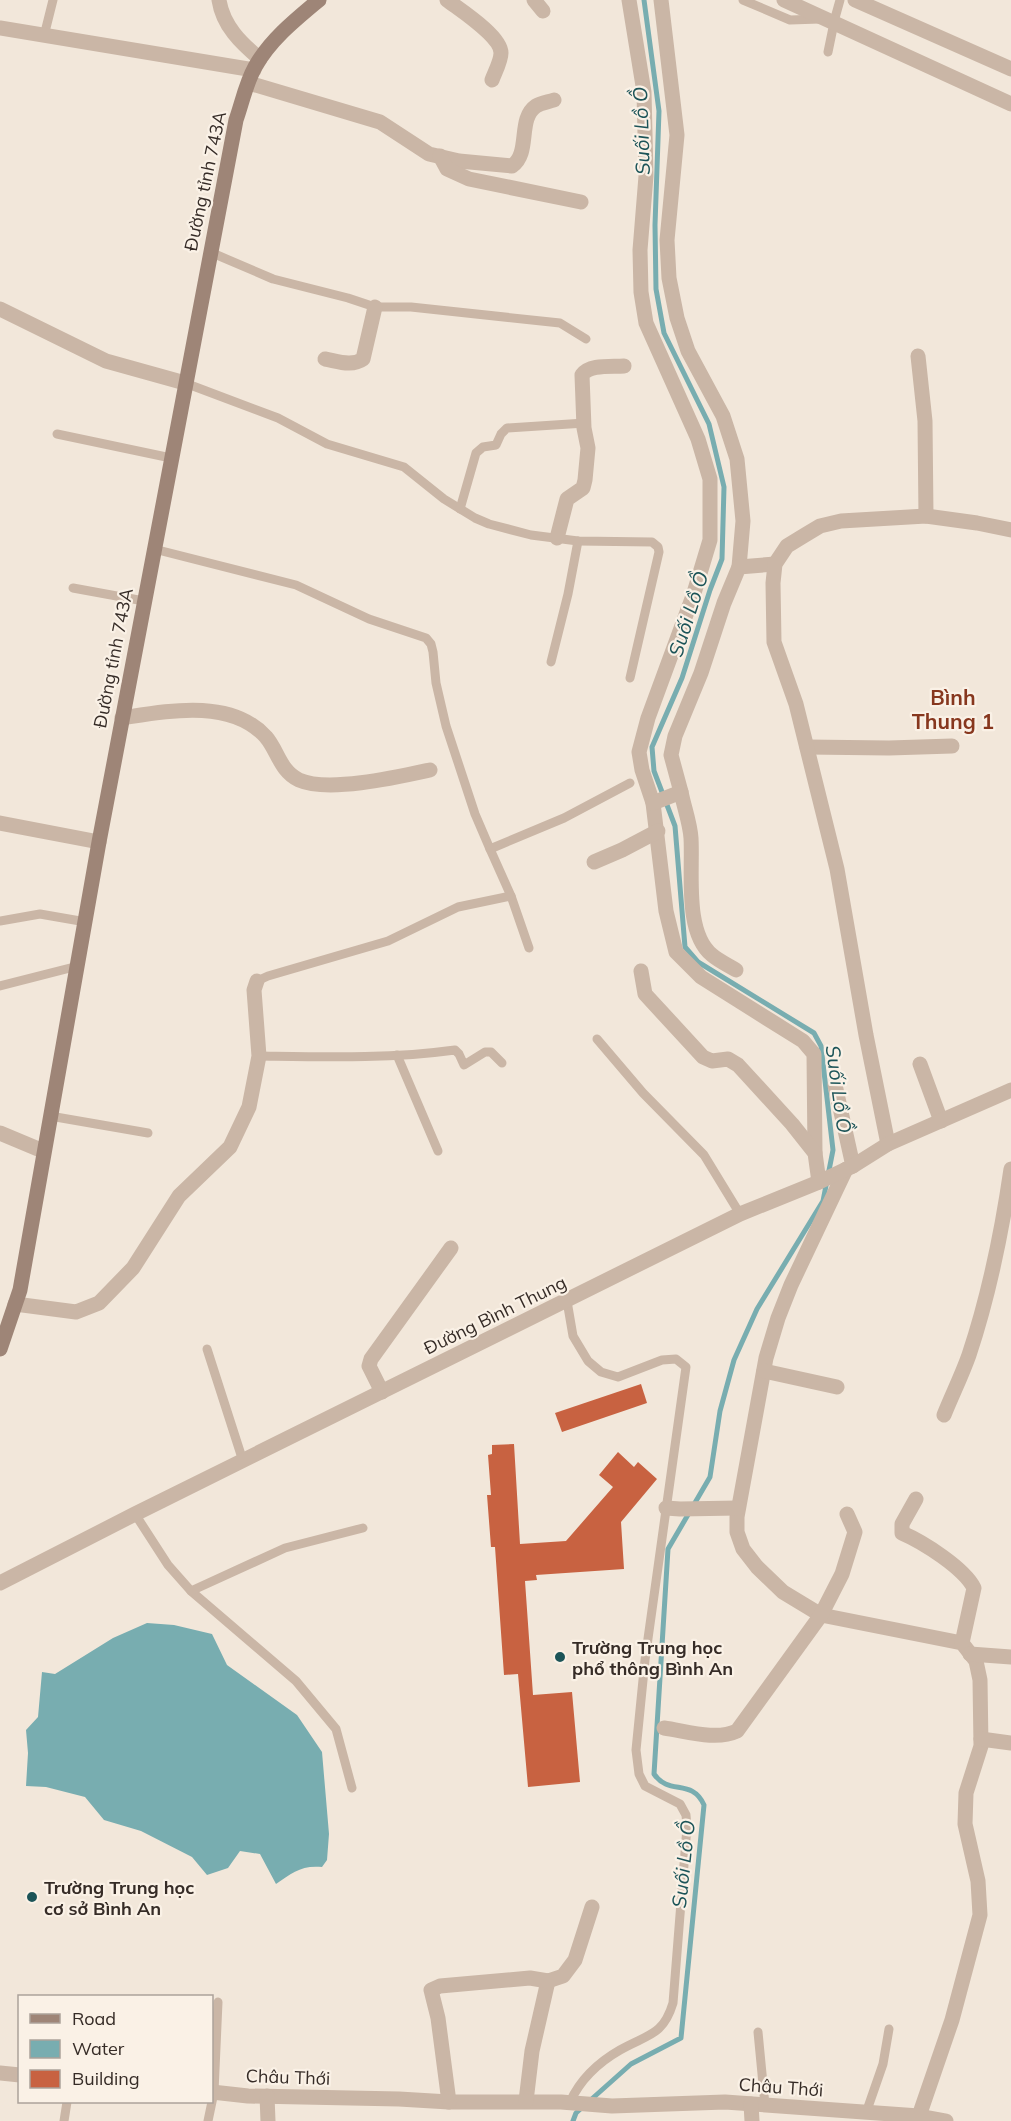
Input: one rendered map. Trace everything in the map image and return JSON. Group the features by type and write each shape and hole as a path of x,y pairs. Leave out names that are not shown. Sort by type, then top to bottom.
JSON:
{"main road":[{"name":"Đường tỉnh 743A","path":"0,1349 20,1290 99,842 236,120 254,71 284,30 319,0"}],"street":[{"path":"219,0 221,12 227,24 243,44 254,71"},
{"path":"447,0 486,31 500,46 501,54 492,80"},
{"path":"629,0 644,93 646,176 640,250 641,292 646,323 698,440 710,479 710,540 694,593 648,718 639,752 642,770 653,802 666,911 676,952 700,977 803,1041 814,1054 814,1153 822,1181"},
{"path":"661,0 677,135 667,240 669,278 677,318 688,351 723,416 737,459 743,521 739,567 724,603 701,673 675,736 671,755 678,793 691,836 692,899 700,938 711,955 736,970"},
{"path":"784,0 1011,105"},
{"path":"855,0 1011,69"},
{"path":"0,28 254,71 380,122 429,154 459,161 512,166 521,155 529,115 539,104 554,100"},
{"path":"440,156 447,169 469,179 581,202"},
{"path":"512,166 515,189"},
{"path":"325,359 358,363 363,359 375,307"},
{"path":"0,309 106,361 185,383"},
{"path":"918,356 925,421 926,516"},
{"path":"557,538 567,499 583,488 585,480 588,448 582,375 585,370 591,368 624,366"},
{"path":"888,1144 837,869 796,704 774,642 775,564 787,546 820,526 841,521 926,516 1011,530"},
{"path":"739,567 775,564"},
{"path":"122,718 188,709 221,713 247,723 266,738 286,771 310,784 384,779 430,771"},
{"path":"807,747 952,746"},
{"path":"653,802 678,793"},
{"path":"0,824 99,842"},
{"path":"594,862 658,831"},
{"path":"641,972 645,994 703,1057 712,1061 728,1059 738,1065 792,1124 814,1153"},
{"path":"15,1304 76,1312 99,1303 133,1268 178,1196 231,1147 249,1107 259,1056 254,990 257,981"},
{"path":"920,1064 941,1121"},
{"path":"835,1085 847,1169 791,1285 778,1318 764,1371 738,1508 737,1532 743,1549 756,1567 783,1592 821,1615 1011,1657"},
{"name":"Đường Bình Thung","path":"0,1583 740,1214 822,1181 888,1144 1011,1090"},
{"path":"0,1133 43,1151"},
{"path":"944,1415 969,1353 996,1249 1011,1169"},
{"path":"382,1392 369,1366 371,1359 451,1248"},
{"path":"764,1371 837,1387"},
{"path":"916,1500 902,1524 902,1533 918,1540 969,1578 974,1588 966,1648 976,1661 980,1680 981,1738 981,1746 966,1793 965,1824 978,1881 980,1915 957,2002 919,2116"},
{"path":"673,1509 738,1508"},
{"path":"664,1728 720,1735 737,1731 821,1615 842,1574 855,1532 847,1514"},
{"path":"981,1738 1011,1743"},
{"path":"449,2102 438,2018 431,1990 441,1986 530,1978 548,1981 563,1976 574,1960 592,1907"},
{"path":"526,2101 532,2051 548,1981"},
{"path":"0,2073 18,2075"},
{"name":"Châu Thới","path":"213,2092 267,2096 449,2102 526,2101 612,2106 725,2102 856,2115 919,2116 946,2121"},
{"path":"267,2096 268,2121"},
{"path":"752,2121 758,2104"}],"lane":[{"path":"44,36 52,0"},
{"path":"743,0 790,20 830,20"},
{"path":"828,52 830,20 840,0"},
{"path":"210,252 273,279 375,307 411,307 560,323 586,339"},
{"path":"185,383 268,413 327,444 404,467 460,509 489,524 531,535 578,541 652,542 658,547 659,552 630,678"},
{"path":"460,509 476,453 483,447 496,445 507,428 585,423"},
{"path":"57,434 171,458"},
{"path":"550,662 568,594 578,541"},
{"path":"154,549 296,585 369,619 426,638 433,652 436,683 446,726 475,814 511,896 529,948"},
{"path":"73,588 144,601"},
{"path":"490,849 564,818 630,783"},
{"path":"257,981 388,941 458,908 511,896"},
{"path":"0,921 40,914 86,922"},
{"path":"0,986 78,966"},
{"path":"597,1039 643,1094 704,1155 740,1214"},
{"path":"259,1056 397,1055 455,1050 464,1065 485,1052 491,1052 502,1063"},
{"path":"397,1055 438,1151"},
{"path":"50,1116 148,1132"},
{"path":"567,1301 573,1336 588,1361 601,1372 618,1377 662,1360 676,1359 686,1367 673,1509 645,1660 636,1750 639,1774 645,1786 680,1804 686,1815 687,1827 673,2003 668,2019 659,2030 619,2050 577,2087 574,2103"},
{"path":"207,1349 243,1461"},
{"path":"135,1514 168,1565 191,1591 296,1681 336,1729 352,1788"},
{"path":"191,1591 285,1548 363,1528"},
{"path":"213,2092 218,2002"},
{"path":"856,2115 883,2064 889,2029"},
{"path":"758,2032 758,2104"},
{"path":"64,2121 67,2103"},
{"path":"208,2121 211,2103"}],"water":[{"path":"147,1623 174,1625 212,1634 227,1665 297,1715 322,1752 329,1834 327,1860 322,1867 302,1869 276,1884 260,1854 240,1851 228,1868 207,1875 192,1857 141,1831 104,1820 85,1797 46,1787 26,1786 28,1753 26,1730 38,1717 42,1672 55,1674 113,1638"}],"building":[{"path":"641,1384 647,1403 562,1432 555,1413"},
{"path":"514,1444 520,1544 566,1541 613,1487 599,1475 618,1452 634,1467 638,1462 657,1479 621,1522 624,1569 536,1575 537,1580 525,1581 533,1695 572,1692 580,1782 528,1787 518,1674 504,1675 495,1547 491,1547 487,1495 491,1495 488,1455 492,1454 492,1445"}],"waterway":[{"name":"Suối Lồ Ồ","path":"573,2121 576,2113 631,2064 681,2038 704,1805 693,1792 666,1784 654,1774 668,1549 710,1477 720,1411 734,1360 757,1309 823,1201 833,1150 821,1046 814,1033 698,962 685,947 675,826 654,771 652,747 682,678 722,559 724,487 709,424 664,333 656,289 655,225 659,111 644,0"}],"place":[{"name":"Trường Trung học phổ thông Bình An","path":"560,1657"},
{"name":"Trường Trung học cơ sở Bình An","path":"32,1897"}],"district":[{"name":"Bình Thung 1","path":"953,709"}]}
